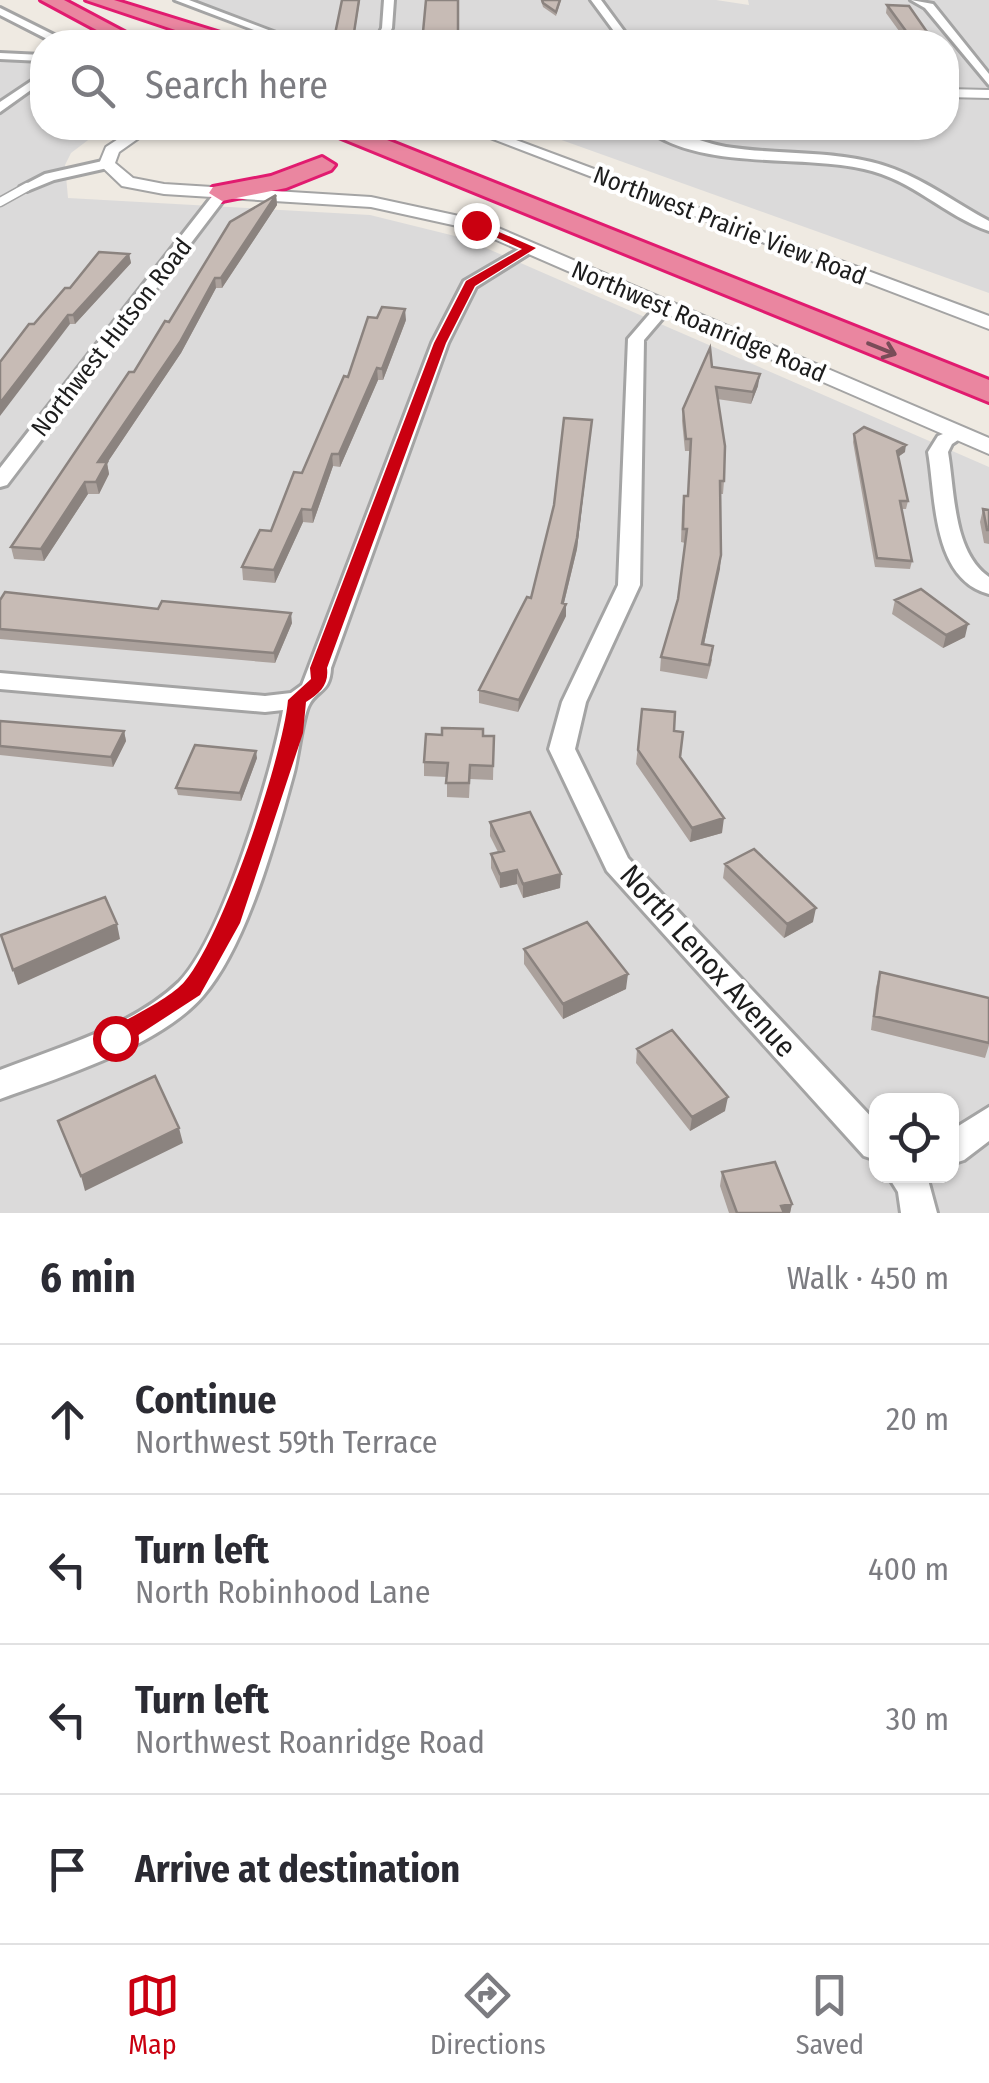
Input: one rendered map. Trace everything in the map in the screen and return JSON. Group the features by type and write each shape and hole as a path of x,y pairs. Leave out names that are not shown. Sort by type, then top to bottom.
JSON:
{"highway":[{"path":"50,0 109,30"},
{"path":"95,0 151,30"},
{"path":"95,0 191,30"},
{"path":"304,197 322,165 326,140"},
{"path":"367,140 989,392"},
{"path":"414,140 989,367"},
{"path":"222,193 277,182 322,165"}],"street":[{"path":"180,0 262,30"},
{"path":"386,30 389,0"},
{"path":"596,0 617,30"},
{"path":"916,0 928,6 947,30"},
{"path":"0,11 37,30"},
{"path":"959,45 989,82"},
{"path":"0,56 30,57"},
{"path":"0,108 30,86"},
{"path":"959,93 989,94"},
{"path":"27,186 107,164 112,150 127,140"},
{"name":"Northwest Prairie View Road","path":"503,140 989,323"},
{"path":"683,140 734,151 874,166 917,184 989,227"},
{"name":"Northwest Roanridge Road","path":"107,164 128,182 426,211 476,225 989,448"},
{"name":"Northwest Hutson Road","path":"0,481 222,193"},
{"path":"0,681 265,704 297,700 313,690 440,343 470,284 531,248"},
{"name":"North Lenox Avenue","path":"665,306 636,339 630,584 574,702 562,749 617,864 869,1136"},
{"path":"958,434 945,440 938,452 953,544 960,563 989,587"},
{"path":"0,1085 115,1038 192,989 229,923 294,733 297,700"},
{"path":"959,1144 989,1122"}],"lane":[{"path":"0,202 27,186"}],"shaded area":[{"path":"186,0 716,0 749,5 748,0 989,0 989,93 959,92 959,30 270,30"},
{"path":"0,58 30,59 30,140 88,140 71,153 65,165 68,198 370,215 463,238 989,467 989,1213 0,1213"},
{"path":"959,97 989,98 989,293 562,140 959,140"}],"building":[{"path":"342,0 359,0 354,30 336,30"},
{"path":"426,0 458,0 458,30 423,30"},
{"path":"542,0 560,0 556,12 543,3"},
{"path":"887,5 909,6 926,30 905,30"},
{"path":"276,195 221,278 215,278 180,342 98,462 107,462 96,482 85,482 41,549 11,547 129,372 134,372 165,321 169,322 230,222"},
{"path":"99,252 129,254 73,315 68,315 0,403 0,362 29,324 34,324 65,288 70,288"},
{"path":"382,307 405,309 382,369 377,368 339,454 332,454 312,510 302,509 274,570 242,567 260,530 271,531 294,472 302,473 344,376 348,377 368,317 377,318"},
{"path":"710,348 712,367 760,374 753,392 716,387 725,446 724,481 720,481 721,555 702,644 713,646 709,665 661,657 678,599 687,529 683,529 684,496 688,496 691,439 686,439 683,409"},
{"path":"564,418 592,420 577,538 562,603 566,604 519,700 479,690 527,597 531,598 554,505"},
{"path":"864,427 906,445 897,451 908,501 900,501 912,561 877,558 854,434"},
{"path":"983,509 989,510 989,530 987,530"},
{"path":"921,589 968,624 946,635 895,600"},
{"path":"5,592 158,609 162,601 291,613 274,653 0,629 0,600"},
{"path":"642,709 675,712 674,731 683,732 680,757 724,818 692,828 638,750"},
{"path":"0,721 124,731 111,757 0,746"},
{"path":"442,728 483,729 483,736 494,736 493,766 470,765 469,783 446,783 448,763 424,762 426,734 442,735"},
{"path":"195,745 256,751 240,793 176,788"},
{"path":"530,812 561,874 523,884 517,870 500,874 491,854 504,851 490,822"},
{"path":"754,849 816,908 787,924 725,864"},
{"path":"105,897 117,924 13,970 1,935"},
{"path":"587,922 628,974 563,1004 524,949"},
{"path":"880,972 989,998 989,1043 874,1016"},
{"path":"672,1030 728,1097 692,1117 637,1049"},
{"path":"155,1076 179,1128 81,1176 58,1121"},
{"path":"775,1162 792,1204 781,1206 784,1213 737,1213 722,1172"}],"route":[{"path":"115,1038 192,989 229,923 294,733 297,700 313,690 320,679 319,668 440,343 470,284 531,248 476,225"}]}
